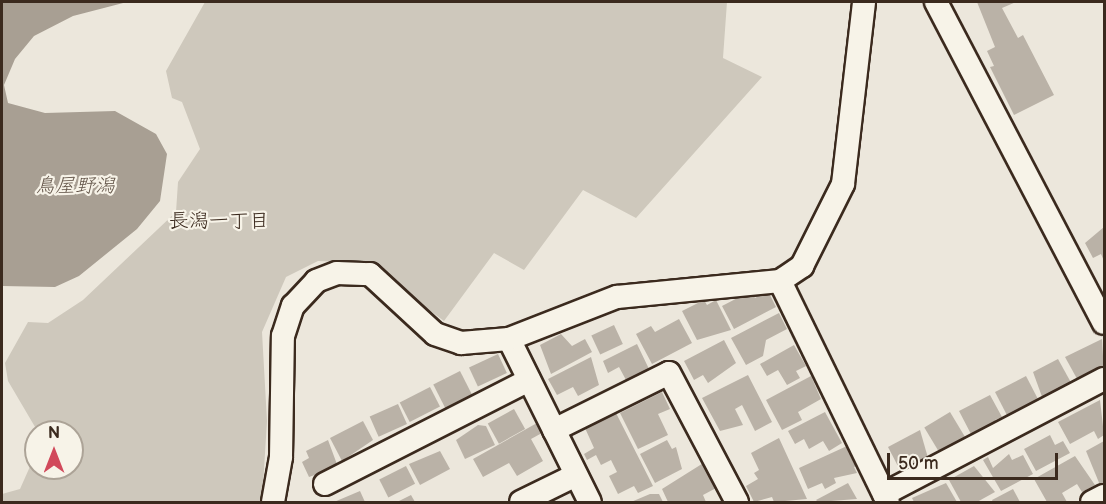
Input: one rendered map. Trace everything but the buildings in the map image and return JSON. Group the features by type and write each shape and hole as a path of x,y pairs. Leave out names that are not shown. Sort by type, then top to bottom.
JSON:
{"street":[{"path":"273,502 280,457 283,336 293,306 316,281 337,273 370,274 435,334 461,343 509,339 617,297 780,281 802,266 843,184 864,2"},
{"path":"940,3 1104,323"},
{"path":"780,281 886,498 1104,379"},
{"path":"509,339 590,502"},
{"path":"554,430 669,373 737,502"},
{"path":"325,484 530,380"},
{"path":"521,502 576,475"},
{"path":"1092,502 1104,496"}],"shaded area":[{"path":"205,2 727,2 723,58 762,77 636,218 583,190 524,270 494,253 444,321 366,263 318,261 286,277 262,332 267,421 262,502 2,502 2,494 20,489 24,480 84,480 84,420 31,420 8,381 5,363 28,322 48,323 83,300 176,212 178,182 200,149 182,102 172,98 166,71"}],"water":[{"name":"鳥屋野潟","path":"2,2 127,2 73,16 34,36 15,59 4,85 8,103 45,113 115,111 156,134 167,154 160,201 137,229 79,276 55,287 2,286"}],"district":[{"name":"長潟一丁目","path":"219,221"}]}
